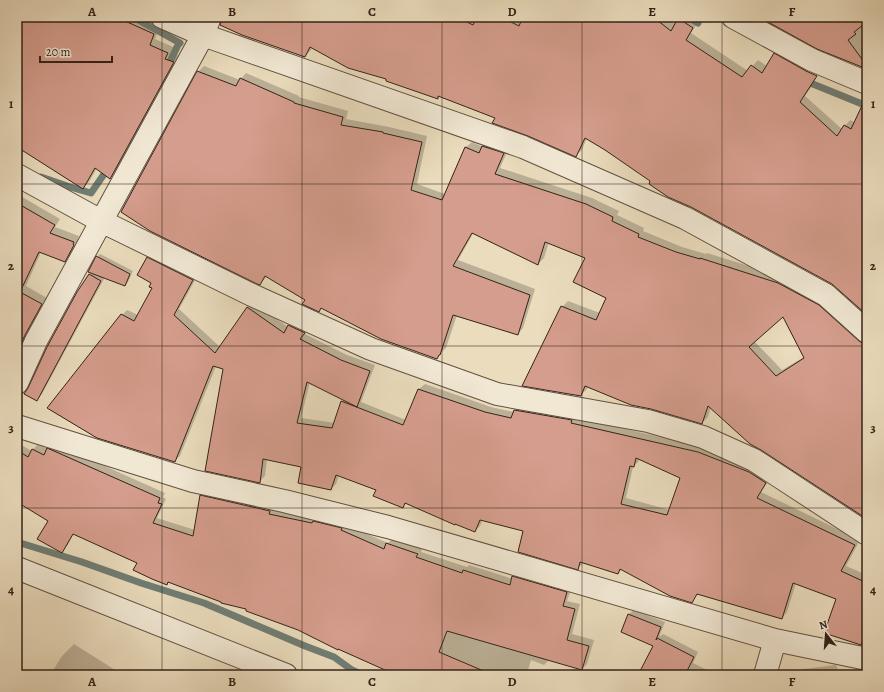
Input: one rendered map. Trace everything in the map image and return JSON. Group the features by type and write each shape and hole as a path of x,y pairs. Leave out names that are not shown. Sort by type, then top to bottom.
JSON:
{"street":[{"path":"162,17 207,26 523,147 685,218 826,295 867,332"},
{"path":"732,17 812,60 867,83"},
{"path":"17,383 36,341 207,26"},
{"path":"17,175 101,221 252,295 378,352 497,394 648,422 703,437 754,460 867,534"},
{"path":"17,426 193,481 284,501 388,527 775,640 867,659"},
{"path":"17,568 286,675"},
{"path":"764,675 775,640"}],"building":[{"path":"17,17 116,17 154,34 150,45 168,53 165,59 174,62 110,179 95,168 83,189 17,147"},
{"path":"222,17 457,17 473,25 477,17 501,17 519,26 523,17 653,17 671,31 678,18 693,28 686,40 742,77 751,65 762,73 774,53 817,76 800,102 837,136 844,125 851,129 867,95 867,315 832,284 691,207 668,197 649,184 650,181 585,138 576,157 528,136 492,123 495,118 438,96 438,99 386,81 386,79 348,68 310,47 305,57 242,35 220,25"},
{"path":"759,17 867,17 867,22 854,32 856,34 848,40 867,66 867,69 817,49"},
{"path":"197,71 236,86 240,78 294,103 343,117 341,125 383,132 422,142 411,190 442,200 465,147 479,153 482,146 504,153 495,174 586,204 613,217 612,221 639,234 638,237 676,252 700,258 778,283 819,305 859,341 867,344 867,519 750,444 708,406 702,424 651,409 631,405 585,386 581,396 522,386 561,306 596,320 606,298 573,282 585,258 545,242 538,265 472,233 453,266 530,295 518,335 453,315 440,355 437,359 381,339 321,308 319,312 302,304 305,300 265,276 260,285 257,284 150,231 121,212","holes":["783,317 804,358 776,376 749,347"]},
{"path":"17,203 55,225 50,233 74,242 74,245 65,262 39,252 20,292 42,304 17,353"},
{"path":"96,256 130,274 125,286 88,272"},
{"path":"147,257 193,280 174,315 215,353 247,307 284,333 288,325 305,333 300,339 341,360 370,371 357,407 307,382 297,423 332,428 341,401 403,425 418,389 485,412 511,418 514,410 572,420 571,423 698,452 749,472 766,483 757,498 855,545 841,571 867,583 867,644 862,642 861,645 824,633 836,599 793,583 782,619 697,594 692,603 670,596 620,569 618,574 580,562 578,570 518,552 523,531 480,520 475,532 405,503 403,508 373,496 376,490 336,475 331,490 298,483 301,467 263,459 260,483 205,471 223,369 213,366 175,462 97,438 47,408 121,314 134,321 152,288 149,287 151,283 137,275","holes":["636,458 680,478 667,515 621,504 630,466 634,467"]},
{"path":"89,274 101,281 37,401 24,394 47,347 77,292"},
{"path":"47,448 160,498 158,503 162,504 153,523 193,536 200,495 270,511 269,514 312,523 313,521 342,528 341,530 384,549 386,543 418,554 416,557 462,573 463,570 510,585 512,576 567,592 563,606 575,609 567,640 589,646 582,670 447,631 439,652 493,675 383,675 385,670 338,650 298,630 246,611 246,609 221,603 168,582 167,585 152,579 133,570 137,563 73,534 62,553 37,539 48,521 17,502 17,450 28,457 32,449 44,455"},
{"path":"628,614 661,627 656,640 657,638 694,657 685,675 638,675 653,646 621,632"}],"waterway":[{"path":"133,17 180,43"},
{"path":"688,17 698,23"},
{"path":"167,68 177,47"},
{"path":"803,80 867,106"},
{"path":"41,177 91,193 109,167"},
{"path":"17,542 204,603 334,657 352,670 363,675"}]}
